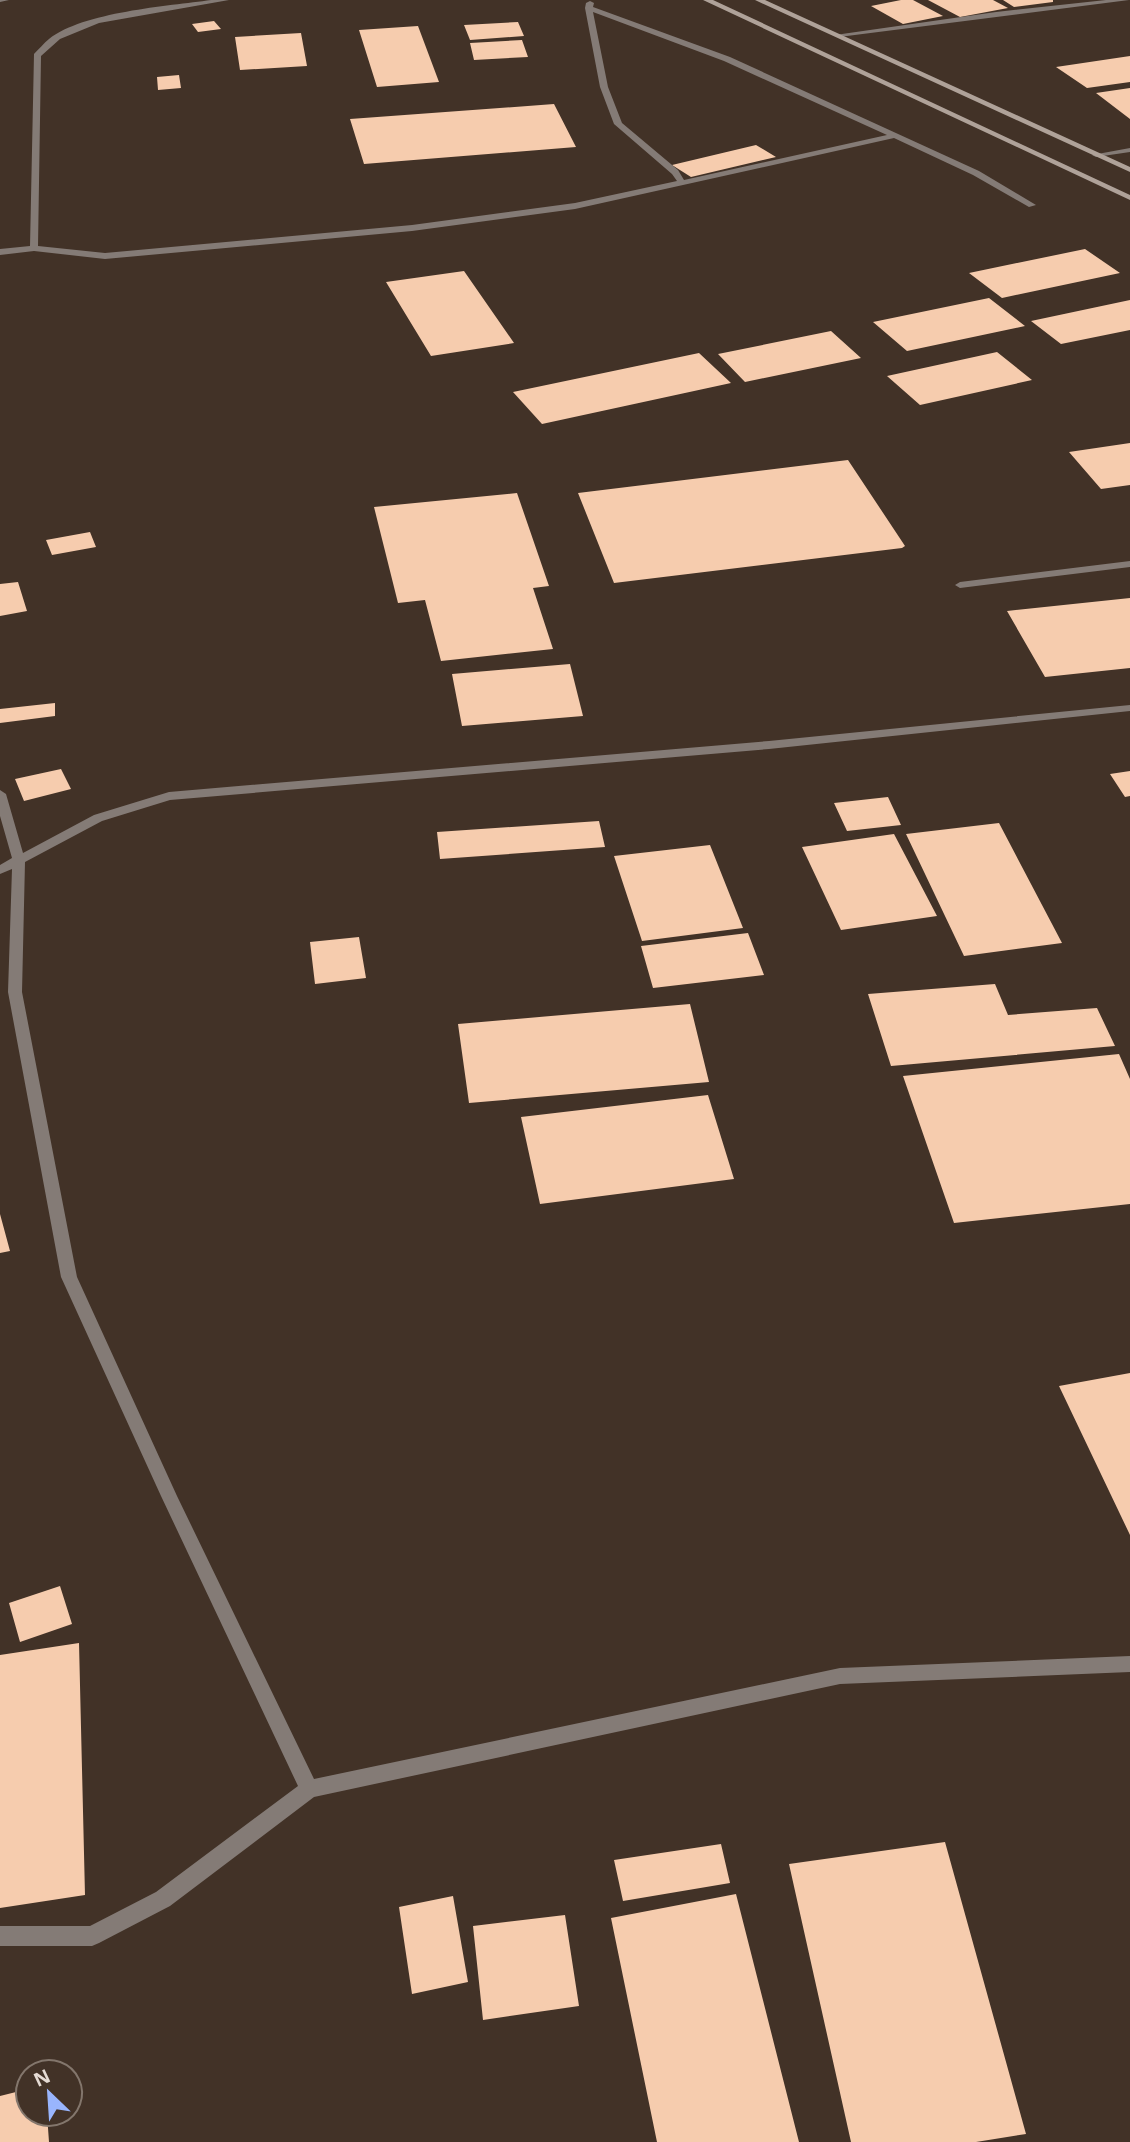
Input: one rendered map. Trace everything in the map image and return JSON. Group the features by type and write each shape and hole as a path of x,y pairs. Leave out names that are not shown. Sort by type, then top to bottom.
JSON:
{"main road":[{"path":"707,0 1130,198"},
{"path":"759,0 1130,170"}],"street":[{"path":"34,248 37,56 54,39 79,28 122,16 225,0"},
{"path":"839,35 996,13 1125,0"},
{"path":"590,4 604,87 618,124 676,172 682,182"},
{"path":"590,4 727,59 976,173 1032,205"},
{"path":"0,252 34,248 105,256 412,228 575,206 894,136"},
{"path":"1096,155 1130,150"},
{"path":"960,585 1130,564"},
{"path":"0,870 98,818 169,796 769,745 1130,708"},
{"path":"0,794 19,861 15,992 69,1277 169,1496 309,1789"},
{"path":"0,1936 92,1936 163,1899 309,1789 840,1676 1130,1664"}],"building":[{"path":"913,0 943,16 903,24 871,6"},
{"path":"928,0 993,0 1008,8 960,17"},
{"path":"1003,0 1053,0 1053,2 1014,7"},
{"path":"214,21 221,29 198,32 192,24"},
{"path":"518,22 524,36 470,40 464,25"},
{"path":"418,26 439,82 377,87 359,30"},
{"path":"301,33 307,66 240,70 235,37"},
{"path":"522,40 528,57 474,60 470,43"},
{"path":"1130,56 1130,82 1087,88 1056,67"},
{"path":"179,75 181,88 158,90 157,77"},
{"path":"1130,88 1130,119 1096,93"},
{"path":"554,104 576,147 364,164 350,119"},
{"path":"756,145 776,157 691,177 672,165"},
{"path":"1085,249 1120,273 1002,298 969,273"},
{"path":"464,271 514,343 431,356 386,282"},
{"path":"989,298 1025,326 907,351 873,322"},
{"path":"1130,300 1130,330 1061,344 1031,321"},
{"path":"831,331 861,358 745,382 718,354"},
{"path":"997,352 1032,380 920,405 887,376"},
{"path":"699,353 731,383 542,424 513,392"},
{"path":"1130,443 1130,485 1101,489 1069,452"},
{"path":"848,460 905,546 902,548 614,583 578,493"},
{"path":"517,493 549,586 533,588 553,649 441,661 425,600 398,603 374,507"},
{"path":"90,532 96,547 52,555 46,540"},
{"path":"18,582 27,611 0,616 0,584"},
{"path":"1130,598 1130,668 1045,677 1007,611"},
{"path":"570,664 583,716 462,726 452,674"},
{"path":"55,703 55,716 0,723 0,709"},
{"path":"61,769 71,789 24,801 15,779"},
{"path":"1130,771 1130,796 1125,797 1110,774"},
{"path":"888,797 901,825 847,831 834,803"},
{"path":"599,821 605,847 440,859 437,832"},
{"path":"999,823 1062,943 964,956 906,834"},
{"path":"894,834 937,916 841,930 802,847"},
{"path":"710,845 743,928 642,941 614,856"},
{"path":"748,933 764,975 653,988 641,946"},
{"path":"359,937 366,978 315,984 310,942"},
{"path":"995,984 1008,1015 1097,1008 1115,1046 891,1066 868,994"},
{"path":"690,1004 709,1082 469,1103 458,1024"},
{"path":"1119,1054 1130,1079 1130,1204 954,1223 903,1076"},
{"path":"708,1095 734,1179 540,1204 521,1117"},
{"path":"0,1214 10,1251 0,1253"},
{"path":"1130,1373 1130,1535 1059,1386"},
{"path":"60,1586 72,1624 20,1642 9,1603"},
{"path":"79,1643 85,1895 0,1908 0,1655"},
{"path":"945,1842 1026,2134 976,2142 851,2142 789,1864"},
{"path":"721,1844 730,1883 623,1901 614,1860"},
{"path":"736,1894 799,2142 657,2142 611,1918"},
{"path":"453,1896 468,1982 412,1994 399,1907"},
{"path":"565,1915 579,2006 483,2020 473,1926"},
{"path":"14,2092 14,2128 48,2128 49,2142 0,2142 0,2096"}]}
